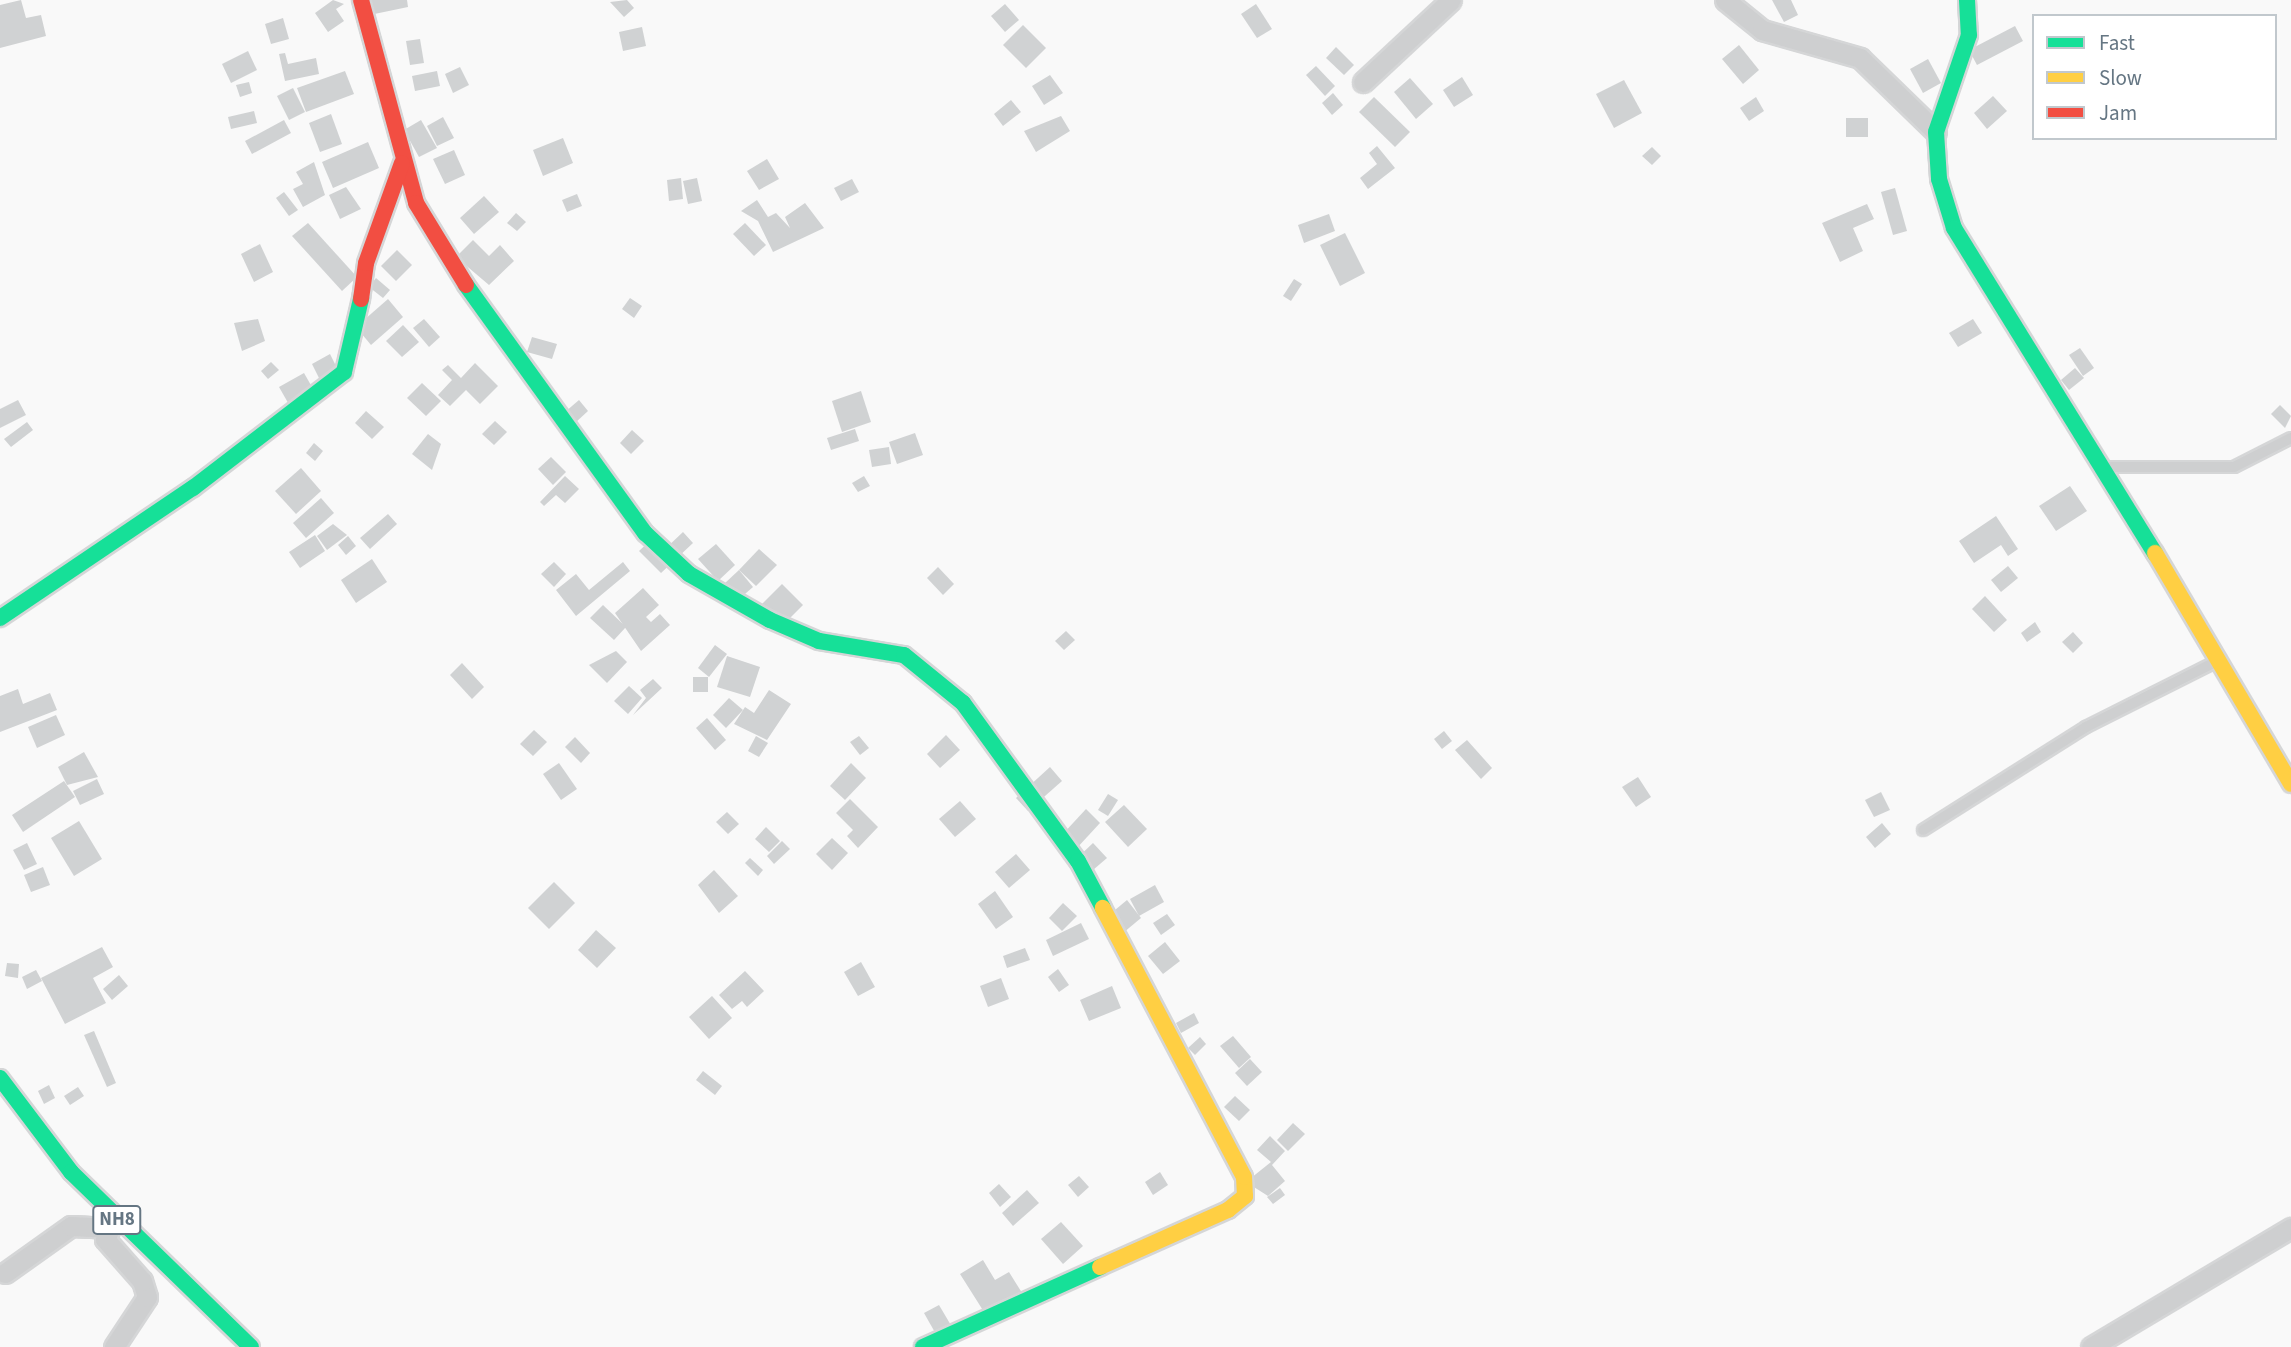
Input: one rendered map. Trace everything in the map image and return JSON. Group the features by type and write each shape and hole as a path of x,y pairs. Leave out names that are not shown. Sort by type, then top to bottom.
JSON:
{"main road":[{"path":"361,0 402,163 416,203 455,270 667,556 725,596 819,641 904,655 963,704 1079,861 1244,1177 1245,1196 1228,1210 923,1347"},
{"path":"1967,0 1969,35 1936,132 1939,179 1954,228 2104,467 2291,784"},
{"path":"0,618 193,488 344,372 355,344 366,263 402,163"},
{"name":"NH8","path":"0,1078 40,1138 111,1223 251,1347"}],"street":[{"path":"1363,82 1451,0"},
{"path":"1724,0 1762,30 1860,58 1936,132"},
{"path":"5,1273 71,1226 111,1223 107,1245 146,1288 144,1306 114,1347"},
{"path":"2091,1347 2291,1228"}],"lane":[{"path":"2104,467 2201,472 2234,467 2291,438"},
{"path":"1923,830 2086,727 2218,661"}],"building":[{"path":"21,0 26,18 41,15 46,36 0,48 0,5"},
{"path":"333,0 344,4 336,9 344,21 328,32 315,13"},
{"path":"357,0 407,0 408,7 360,17"},
{"path":"627,0 634,8 624,17 610,2"},
{"path":"1772,0 1791,0 1798,15 1784,22"},
{"path":"1005,4 1019,20 1005,32 991,16"},
{"path":"1256,4 1272,29 1257,38 1241,14"},
{"path":"283,18 289,39 271,44 265,24"},
{"path":"1023,25 1046,48 1026,68 1003,45"},
{"path":"2015,26 2023,41 1977,65 1969,50"},
{"path":"642,27 646,46 623,51 619,32"},
{"path":"420,39 424,63 410,65 406,41"},
{"path":"1739,45 1759,70 1743,84 1722,59"},
{"path":"1336,47 1354,65 1344,75 1326,58"},
{"path":"248,51 257,70 231,83 222,64"},
{"path":"285,53 288,64 316,58 319,74 285,81 279,54"},
{"path":"1928,59 1941,83 1923,93 1910,69"},
{"path":"1316,66 1335,86 1325,96 1306,75"},
{"path":"460,67 469,85 453,93 445,74"},
{"path":"345,71 354,94 306,112 297,88"},
{"path":"437,71 440,86 415,91 412,76"},
{"path":"1050,75 1063,93 1044,105 1032,86"},
{"path":"1462,77 1473,95 1454,107 1443,90"},
{"path":"1410,78 1433,104 1416,119 1394,92"},
{"path":"1624,80 1642,113 1614,128 1596,94"},
{"path":"249,82 252,93 240,97 236,85"},
{"path":"293,88 305,112 289,120 277,96"},
{"path":"1333,93 1343,105 1332,115 1322,103"},
{"path":"1993,96 2007,111 1987,129 1974,113"},
{"path":"1374,97 1410,132 1395,147 1359,112"},
{"path":"1756,97 1764,111 1749,121 1740,108"},
{"path":"1011,100 1021,112 1003,126 994,114"},
{"path":"254,111 257,123 231,129 228,117"},
{"path":"331,114 342,144 320,152 309,123"},
{"path":"1061,116 1070,131 1036,152 1024,131"},
{"path":"443,117 454,138 437,146 427,126"},
{"path":"1846,118 1868,118 1868,137 1846,137"},
{"path":"284,120 291,133 252,154 245,141"},
{"path":"421,120 437,148 419,157 404,130"},
{"path":"563,138 573,163 543,176 533,150"},
{"path":"368,142 379,168 333,188 322,162"},
{"path":"1377,146 1395,168 1368,189 1360,178 1377,164 1369,153"},
{"path":"1652,147 1661,156 1652,165 1642,156"},
{"path":"454,150 465,175 445,184 433,159"},
{"path":"767,159 779,179 759,190 747,171"},
{"path":"314,162 325,195 303,207 293,189 303,184 296,172"},
{"path":"681,178 683,199 669,201 667,180"},
{"path":"697,178 702,201 688,204 683,181"},
{"path":"852,179 859,192 841,201 834,188"},
{"path":"346,187 361,209 340,219 329,195"},
{"path":"1895,188 1907,231 1893,235 1881,192"},
{"path":"284,192 298,210 289,216 276,198"},
{"path":"577,194 582,206 567,212 562,200"},
{"path":"484,196 499,212 474,234 460,218"},
{"path":"757,200 768,217 776,213 790,228 785,217 805,203 824,228 773,252 758,221 741,211"},
{"path":"1867,204 1874,219 1853,228 1863,251 1840,262 1822,223"},
{"path":"516,213 526,222 517,231 507,223"},
{"path":"1329,214 1335,231 1304,243 1298,225"},
{"path":"308,223 357,277 342,291 292,236"},
{"path":"745,223 766,245 754,256 733,234"},
{"path":"1345,233 1365,273 1340,286 1320,245"},
{"path":"473,240 489,256 500,245 514,261 489,285 456,257"},
{"path":"260,244 273,272 254,282 241,254"},
{"path":"397,250 412,265 396,281 381,266"},
{"path":"376,278 390,290 383,298 369,287"},
{"path":"1294,279 1302,284 1291,301 1283,296"},
{"path":"630,298 642,306 634,318 622,309"},
{"path":"388,299 403,317 371,345 356,327"},
{"path":"258,319 265,341 242,351 234,323"},
{"path":"424,319 440,337 429,347 413,328"},
{"path":"1973,319 1982,333 1958,347 1949,333"},
{"path":"403,325 419,342 402,357 386,341"},
{"path":"532,337 557,344 552,359 527,352"},
{"path":"2080,348 2094,368 2083,376 2069,355"},
{"path":"330,354 340,374 322,384 312,364"},
{"path":"271,362 279,370 268,379 261,371"},
{"path":"475,363 498,386 480,404 466,390 450,406 438,395 452,380 442,370 448,365 461,378"},
{"path":"2075,368 2084,378 2069,390 2061,380"},
{"path":"304,373 316,394 291,408 279,387"},
{"path":"422,383 441,401 426,416 407,398"},
{"path":"861,391 871,422 842,432 832,401"},
{"path":"18,400 26,415 0,428 0,409"},
{"path":"579,400 588,411 575,423 565,412"},
{"path":"2280,405 2291,416 2285,428 2271,414"},
{"path":"366,411 384,427 372,439 355,423"},
{"path":"495,421 507,432 494,445 482,434"},
{"path":"27,422 33,430 11,447 4,439"},
{"path":"855,429 859,441 831,450 827,438"},
{"path":"632,430 644,441 631,454 620,443"},
{"path":"915,433 923,455 897,464 889,442"},
{"path":"428,434 441,444 432,470 412,454"},
{"path":"314,443 323,451 315,461 306,453"},
{"path":"889,447 891,464 872,467 869,450"},
{"path":"551,457 566,472 553,485 538,469"},
{"path":"301,468 321,491 296,514 275,491"},
{"path":"565,476 579,489 565,503 556,495 544,506 540,502"},
{"path":"864,476 870,486 858,492 852,483"},
{"path":"2070,486 2087,511 2056,531 2039,506"},
{"path":"321,498 334,513 306,538 293,523"},
{"path":"388,514 397,524 370,549 360,538"},
{"path":"1996,516 2018,549 2008,556 2001,545 1974,563 1959,541"},
{"path":"333,524 347,535 327,550 317,536"},
{"path":"683,532 693,543 661,573 639,551 653,538 664,550"},
{"path":"315,535 325,551 300,568 289,552"},
{"path":"348,536 356,546 346,555 338,545"},
{"path":"716,544 735,565 718,581 698,559"},
{"path":"759,549 777,565 756,586 739,570"},
{"path":"372,559 387,582 356,603 341,580"},
{"path":"554,562 566,574 554,587 541,574"},
{"path":"623,562 630,571 576,616 556,590 576,574 589,590"},
{"path":"2008,566 2018,578 2001,592 1991,580"},
{"path":"938,567 954,584 943,595 927,578"},
{"path":"739,570 753,587 738,600 724,584"},
{"path":"782,584 803,605 778,630 757,609"},
{"path":"643,588 659,605 646,617 651,622 660,614 670,625 641,651 615,613"},
{"path":"1985,596 2007,620 1994,632 1972,609"},
{"path":"603,605 626,627 614,640 590,618"},
{"path":"2035,622 2041,632 2027,642 2021,633"},
{"path":"1066,631 1075,640 1064,650 1055,641"},
{"path":"2073,632 2083,643 2073,653 2062,642"},
{"path":"715,645 727,654 709,677 698,668"},
{"path":"616,651 627,662 607,683 589,665"},
{"path":"727,656 760,667 750,697 717,687"},
{"path":"462,663 484,687 472,699 450,675"},
{"path":"693,677 708,677 708,692 693,692"},
{"path":"653,679 662,688 633,715 646,698 640,690"},
{"path":"629,686 642,698 628,714 614,701"},
{"path":"18,689 23,704 50,693 57,710 0,732 0,696"},
{"path":"769,690 791,704 767,740 734,724 745,707 754,713"},
{"path":"729,698 743,710 726,728 713,715"},
{"path":"56,715 65,735 37,748 28,727"},
{"path":"707,718 726,740 715,750 696,728"},
{"path":"534,730 547,742 533,756 520,744"},
{"path":"1444,731 1452,741 1442,749 1434,739"},
{"path":"946,735 960,750 940,768 927,754"},
{"path":"756,736 768,743 759,757 748,751"},
{"path":"859,736 869,748 860,755 850,742"},
{"path":"575,737 590,753 581,763 565,747"},
{"path":"1467,740 1492,768 1481,779 1455,750"},
{"path":"84,752 98,777 67,785 58,767"},
{"path":"559,763 577,789 561,800 543,774"},
{"path":"851,763 866,778 845,800 830,786"},
{"path":"1050,767 1062,781 1028,811 1016,798"},
{"path":"1638,777 1651,797 1636,807 1622,787"},
{"path":"97,779 104,794 80,805 73,791"},
{"path":"64,781 75,797 23,832 12,815"},
{"path":"1881,792 1890,810 1874,817 1865,800"},
{"path":"1108,794 1118,800 1108,816 1098,810"},
{"path":"850,799 878,827 858,848 847,836 853,830 836,813"},
{"path":"960,801 976,819 955,837 939,819"},
{"path":"1124,805 1147,829 1128,847 1105,822"},
{"path":"1086,809 1100,823 1076,849 1061,836"},
{"path":"727,812 739,824 728,834 716,822"},
{"path":"79,821 102,859 74,876 51,838"},
{"path":"1882,823 1891,834 1875,848 1866,837"},
{"path":"766,827 780,841 769,852 755,839"},
{"path":"832,838 848,853 832,870 816,854"},
{"path":"782,841 790,849 774,864 767,856"},
{"path":"27,843 37,864 24,870 13,850"},
{"path":"1093,843 1107,858 1086,876 1073,862"},
{"path":"1016,854 1030,870 1009,888 995,872"},
{"path":"750,858 763,870 758,876 745,863"},
{"path":"43,867 50,885 31,892 24,875"},
{"path":"714,870 738,896 719,913 698,885"},
{"path":"554,882 575,903 549,929 528,908"},
{"path":"1155,885 1164,902 1139,916 1130,899"},
{"path":"995,891 1013,917 996,929 978,904"},
{"path":"1127,900 1141,918 1123,933 1109,915"},
{"path":"1063,903 1077,916 1062,931 1049,918"},
{"path":"1167,914 1175,925 1161,935 1153,923"},
{"path":"1081,923 1089,939 1053,956 1046,940"},
{"path":"596,930 616,948 597,968 578,950"},
{"path":"1165,942 1180,961 1163,974 1148,956"},
{"path":"102,947 113,967 93,978 106,1003 65,1024 41,978"},
{"path":"1025,948 1030,960 1007,968 1003,956"},
{"path":"861,962 875,987 858,996 844,972"},
{"path":"7,963 19,964 18,978 5,976"},
{"path":"1058,969 1069,985 1059,992 1048,977"},
{"path":"36,970 42,981 27,989 22,977"},
{"path":"745,971 764,991 747,1007 742,1001 732,1009 719,995"},
{"path":"119,975 128,986 112,1000 103,989"},
{"path":"1001,978 1009,999 988,1007 980,986"},
{"path":"1112,986 1121,1008 1089,1021 1080,1000"},
{"path":"712,996 732,1018 709,1039 689,1017"},
{"path":"1194,1013 1199,1023 1181,1033 1176,1023"},
{"path":"94,1031 116,1083 107,1087 84,1035"},
{"path":"1233,1036 1251,1057 1239,1068 1220,1046"},
{"path":"1200,1037 1206,1044 1195,1055 1188,1048"},
{"path":"1250,1059 1262,1072 1247,1086 1235,1073"},
{"path":"703,1071 722,1086 715,1095 696,1080"},
{"path":"49,1085 55,1098 44,1104 38,1091"},
{"path":"78,1087 84,1096 70,1105 64,1096"},
{"path":"1235,1096 1250,1110 1239,1121 1224,1107"},
{"path":"1293,1123 1305,1134 1288,1151 1277,1140"},
{"path":"1270,1136 1285,1151 1272,1165 1285,1181 1268,1196 1246,1182 1271,1162 1257,1150"},
{"path":"1160,1172 1168,1185 1153,1195 1145,1182"},
{"path":"1079,1176 1089,1187 1078,1197 1068,1185"},
{"path":"999,1184 1011,1197 1000,1207 989,1193"},
{"path":"1280,1188 1285,1195 1273,1204 1267,1197"},
{"path":"1027,1190 1039,1203 1013,1226 1002,1213"},
{"path":"1061,1222 1083,1246 1063,1264 1041,1239"},
{"path":"983,1260 995,1280 1009,1272 1024,1296 991,1323 960,1274"},
{"path":"939,1305 952,1327 937,1336 924,1313"}],"traffic: fast":[{"path":"1967,0 1969,35 1936,132 1939,179 1954,228 2155,553"},
{"path":"466,285 645,533 689,574 770,620 819,641 904,655 963,703 1078,861 1103,908"},
{"path":"0,618 193,488 344,372 361,299"},
{"path":"0,1078 71,1172 251,1347"},
{"path":"923,1347 1100,1267"}],"traffic: slow":[{"path":"2155,553 2291,784"},
{"path":"1100,1267 1228,1210 1245,1196 1244,1177 1103,908"}],"traffic: jam":[{"path":"361,0 416,203 466,285"},
{"path":"361,299 366,263 402,163"}]}
